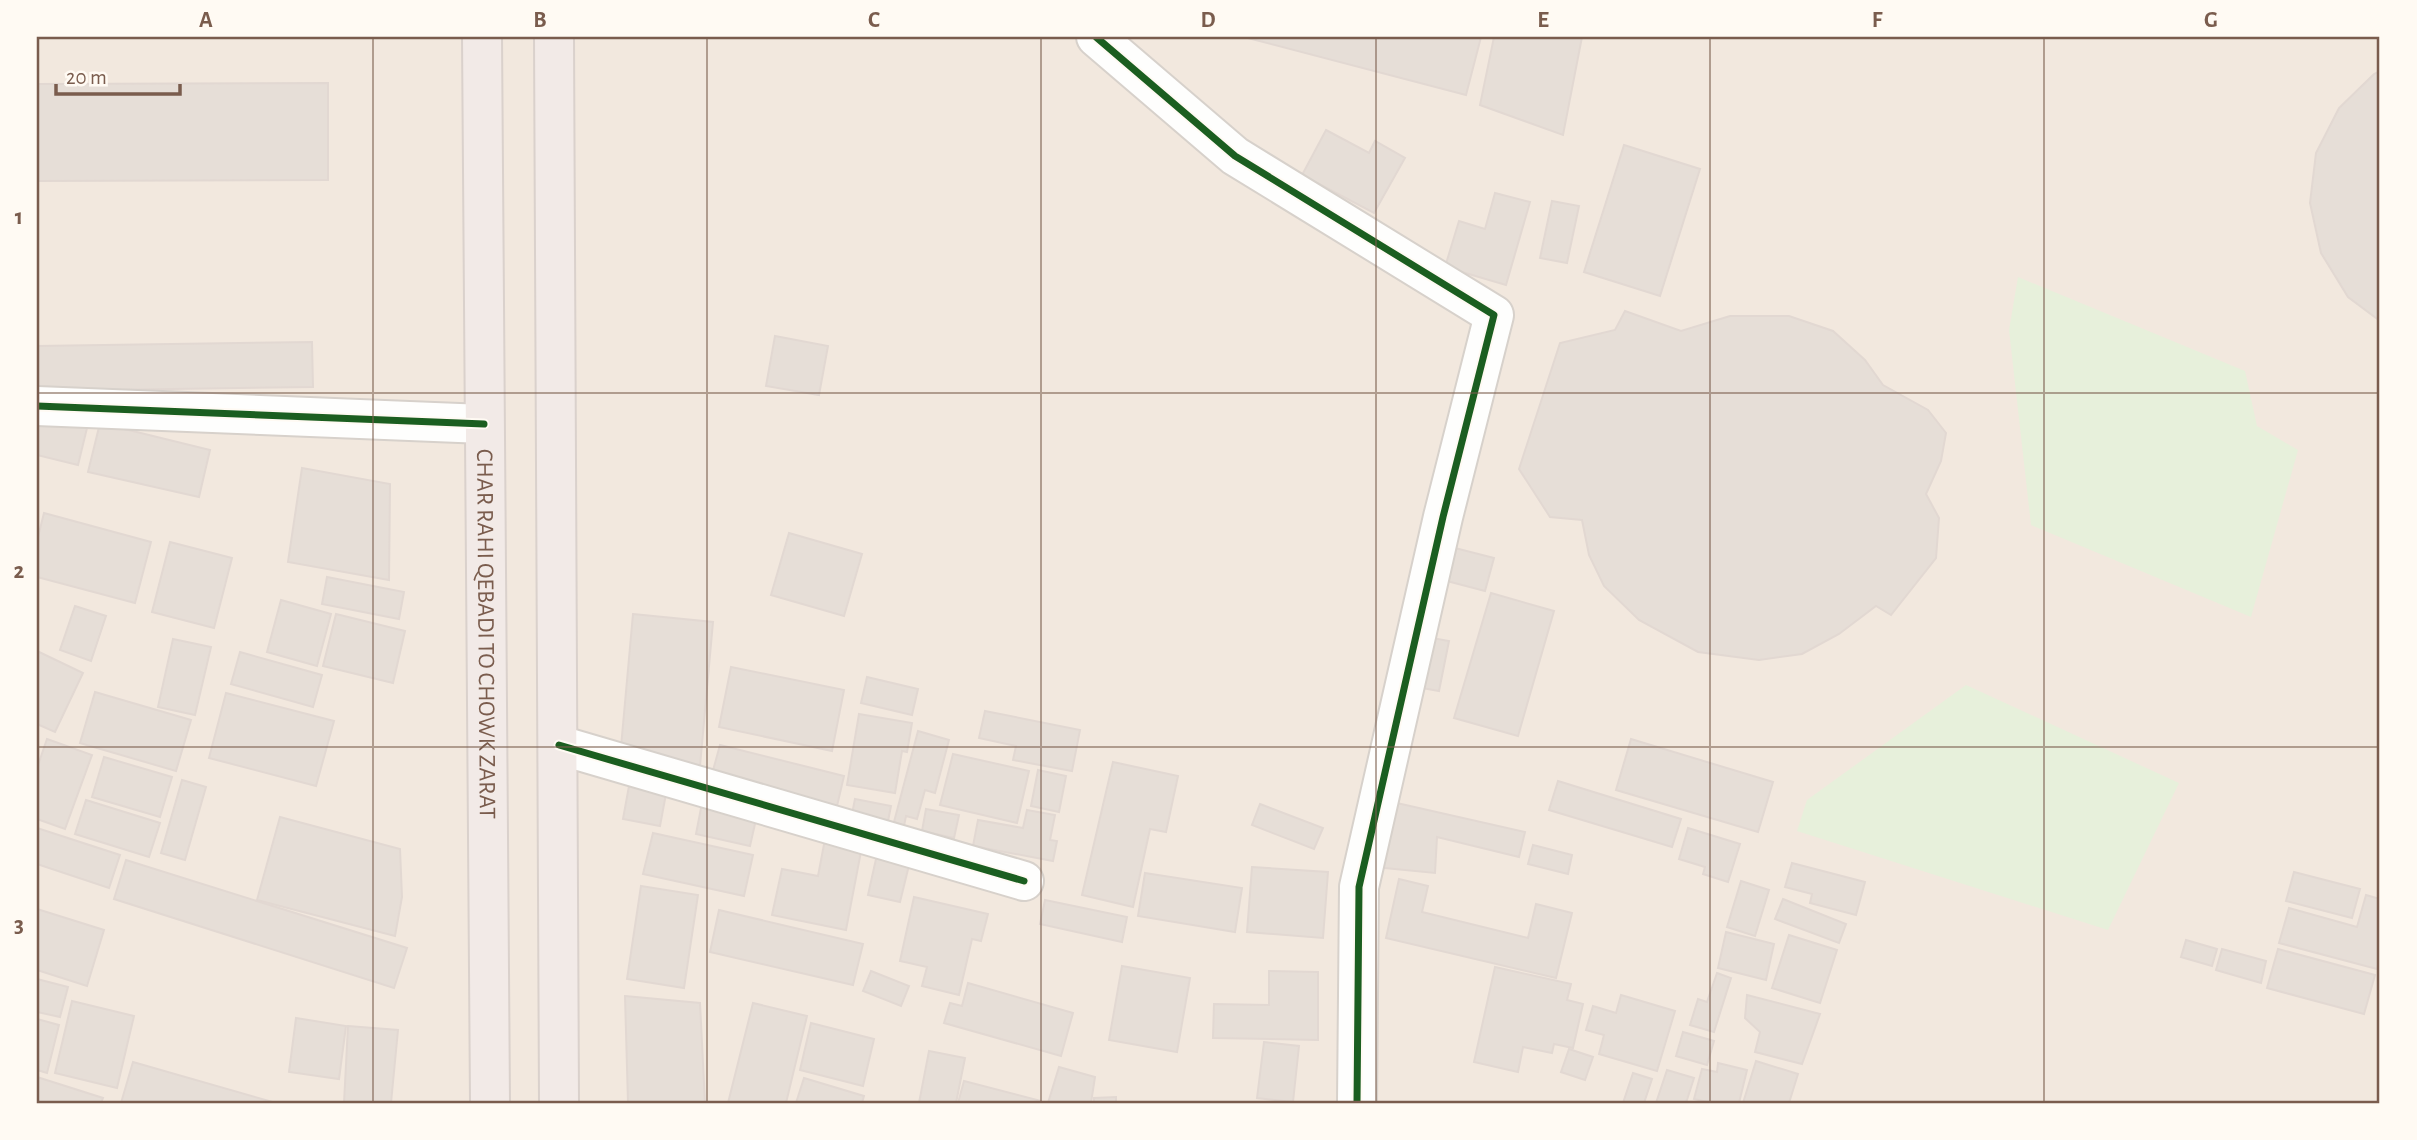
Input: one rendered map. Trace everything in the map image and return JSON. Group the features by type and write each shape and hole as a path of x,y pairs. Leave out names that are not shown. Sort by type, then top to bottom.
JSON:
{"highway":[{"name":"CHAR RAHI QEBADI TO CHOWK ZARAT","path":"482,37 490,1103"},
{"path":"554,37 559,1103"}],"street":[{"path":"1096,37 1235,156 1494,315 1443,517 1359,887 1357,1103"},
{"path":"37,405 484,424"},
{"path":"559,745 1024,881"}],"shaded area":[{"path":"37,37 2380,37 2380,1103 37,1103"}],"green space":[{"path":"2018,277 2245,371 2257,426 2298,450 2251,617 2031,525 2009,330"},
{"path":"1966,685 2179,783 2108,930 1797,831 1807,800"}],"building":[{"path":"1244,37 1481,37 1466,95"},
{"path":"1494,37 1582,37 1563,135 1480,105"},
{"path":"2380,71 2380,321 2348,297 2321,253 2310,203 2316,153 2339,108"},
{"path":"328,83 328,180 37,181 37,84"},
{"path":"1326,130 1369,153 1375,141 1405,158 1374,213 1302,175"},
{"path":"1624,145 1700,169 1660,296 1584,272"},
{"path":"1495,193 1530,202 1506,285 1445,267 1459,221 1485,229"},
{"path":"1552,201 1579,206 1567,263 1540,258"},
{"path":"1625,311 1681,331 1730,316 1789,316 1833,331 1865,360 1883,385 1928,410 1946,433 1941,461 1926,494 1939,518 1936,558 1891,615 1876,606 1839,634 1802,654 1759,660 1698,652 1639,620 1604,586 1589,555 1582,520 1550,517 1519,469 1560,343 1615,330"},
{"path":"775,336 828,346 819,395 766,386"},
{"path":"312,342 313,387 37,391 37,346"},
{"path":"37,416 87,428 78,465 37,455"},
{"path":"100,423 210,450 199,497 88,472"},
{"path":"302,468 390,484 389,580 288,562"},
{"path":"44,513 151,542 135,603 37,577 37,541"},
{"path":"789,533 862,554 844,616 771,595"},
{"path":"170,542 232,558 214,628 152,612"},
{"path":"1451,547 1494,558 1485,591 1443,580"},
{"path":"327,577 404,592 399,619 322,604"},
{"path":"1491,593 1554,611 1518,736 1454,718"},
{"path":"281,600 331,614 317,666 267,652"},
{"path":"75,606 106,616 91,661 60,650"},
{"path":"336,614 405,631 393,683 323,666"},
{"path":"633,614 713,622 700,766 620,758"},
{"path":"1421,636 1449,641 1439,691 1411,686"},
{"path":"173,639 211,647 195,715 158,707"},
{"path":"37,651 83,673 55,732 37,724"},
{"path":"240,652 322,675 313,707 231,684"},
{"path":"731,667 844,690 832,751 719,727"},
{"path":"867,677 918,689 912,715 861,703"},
{"path":"95,692 191,720 176,771 80,743"},
{"path":"226,693 334,721 316,786 209,758"},
{"path":"985,711 1080,730 1072,771 1013,760 1016,746 979,738"},
{"path":"859,714 912,723 907,752 902,751 895,793 847,785"},
{"path":"918,731 949,740 935,793 925,790 917,819 906,816 904,826 894,822"},
{"path":"47,739 92,755 65,829 37,819 37,768"},
{"path":"1631,739 1773,782 1758,832 1616,790"},
{"path":"720,745 844,776 837,806 712,774"},
{"path":"953,754 1029,771 1017,823 940,805"},
{"path":"104,757 172,777 160,817 92,797"},
{"path":"1113,762 1178,776 1166,832 1150,829 1133,907 1082,895"},
{"path":"1038,770 1066,776 1059,812 1031,806"},
{"path":"631,775 668,783 660,826 623,819"},
{"path":"182,780 206,787 185,860 161,853"},
{"path":"1558,781 1681,819 1672,847 1549,810"},
{"path":"855,799 891,806 888,821 852,814"},
{"path":"86,800 160,823 149,857 75,834"},
{"path":"1388,801 1525,832 1519,857 1437,837 1435,873 1375,867"},
{"path":"702,803 757,815 750,846 696,834"},
{"path":"1260,804 1323,828 1314,849 1252,825"},
{"path":"926,809 959,815 954,838 922,831"},
{"path":"1027,810 1055,815 1050,840 1057,841 1053,861 973,846 978,820 1023,828"},
{"path":"280,817 400,849 402,897 395,936 257,900"},
{"path":"37,828 120,855 109,888 37,864"},
{"path":"1688,828 1740,844 1728,882 1703,874 1705,867 1679,859"},
{"path":"653,833 753,855 744,896 643,874"},
{"path":"826,834 863,841 846,930 772,915 782,869 818,876"},
{"path":"1533,845 1572,855 1568,874 1528,864"},
{"path":"878,850 911,857 900,902 868,895"},
{"path":"126,860 407,948 394,988 114,899"},
{"path":"1792,863 1865,882 1856,915 1810,903 1812,894 1785,887"},
{"path":"1252,867 1328,872 1323,938 1247,932"},
{"path":"2294,872 2360,889 2352,918 2286,901"},
{"path":"1145,873 1242,888 1235,932 1138,916"},
{"path":"1399,879 1428,886 1422,912 1528,938 1536,904 1572,913 1556,978 1386,938"},
{"path":"1741,881 1769,890 1755,936 1727,927"},
{"path":"641,886 698,895 684,988 627,979"},
{"path":"2366,895 2380,899 2380,959 2377,969 2279,943 2289,908 2357,927"},
{"path":"914,897 988,914 981,941 972,939 959,995 922,986 927,967 900,961"},
{"path":"1783,899 1846,924 1839,943 1775,919"},
{"path":"1045,900 1127,917 1122,942 1040,924"},
{"path":"37,909 104,930 87,986 37,970"},
{"path":"719,910 863,944 853,985 710,952"},
{"path":"1726,932 1774,944 1766,980 1718,968"},
{"path":"1789,935 1837,950 1820,1003 1772,988"},
{"path":"2186,940 2217,949 2212,966 2181,957"},
{"path":"2222,949 2266,961 2261,983 2216,970"},
{"path":"2278,949 2375,975 2364,1014 2267,988"},
{"path":"1122,966 1190,978 1177,1052 1109,1040"},
{"path":"1495,967 1571,984 1567,1000 1583,1004 1573,1048 1554,1044 1552,1053 1523,1047 1518,1072 1474,1062"},
{"path":"871,971 909,986 901,1006 863,991"},
{"path":"1269,971 1318,972 1318,1040 1213,1038 1214,1004 1269,1005"},
{"path":"1717,973 1731,978 1714,1032 1690,1025 1698,999 1707,1002"},
{"path":"37,979 68,987 60,1017 37,1012"},
{"path":"968,983 1073,1013 1061,1056 944,1023 950,1003 962,1006"},
{"path":"1621,995 1675,1011 1657,1071 1599,1054 1604,1035 1586,1030 1593,1006 1616,1013"},
{"path":"1747,995 1820,1014 1802,1064 1755,1052 1760,1032 1745,1018"},
{"path":"625,996 700,1003 705,1103 628,1103"},
{"path":"72,1001 134,1016 117,1088 55,1073"},
{"path":"753,1003 807,1016 786,1103 728,1103"},
{"path":"296,1018 346,1026 339,1079 289,1072"},
{"path":"37,1019 59,1025 47,1073 37,1070"},
{"path":"811,1023 874,1039 863,1086 800,1070"},
{"path":"348,1026 398,1030 391,1103 344,1103"},
{"path":"1683,1032 1714,1041 1707,1065 1676,1056"},
{"path":"1264,1042 1299,1046 1293,1102 1257,1098"},
{"path":"1569,1049 1593,1057 1585,1080 1561,1072"},
{"path":"929,1051 965,1058 956,1103 919,1103"},
{"path":"1756,1061 1798,1074 1789,1103 1743,1103"},
{"path":"133,1062 276,1103 121,1103"},
{"path":"1718,1063 1747,1070 1739,1103 1712,1103 1694,1099 1702,1069 1717,1072"},
{"path":"1059,1067 1095,1077 1091,1103 1048,1103"},
{"path":"1667,1070 1694,1078 1686,1103 1656,1103"},
{"path":"1633,1073 1652,1079 1644,1103 1623,1103"},
{"path":"37,1077 103,1098 101,1103 37,1103"},
{"path":"804,1078 864,1096 862,1103 796,1103"},
{"path":"964,1081 1041,1101 1041,1103 958,1103"},
{"path":"1116,1097 1116,1103 1094,1103 1094,1098"}],"cycle path":[{"path":"1096,37 1235,156 1494,315 1443,517 1359,887 1357,1103"},
{"path":"37,406 484,424"},
{"path":"559,745 1024,881"}]}
